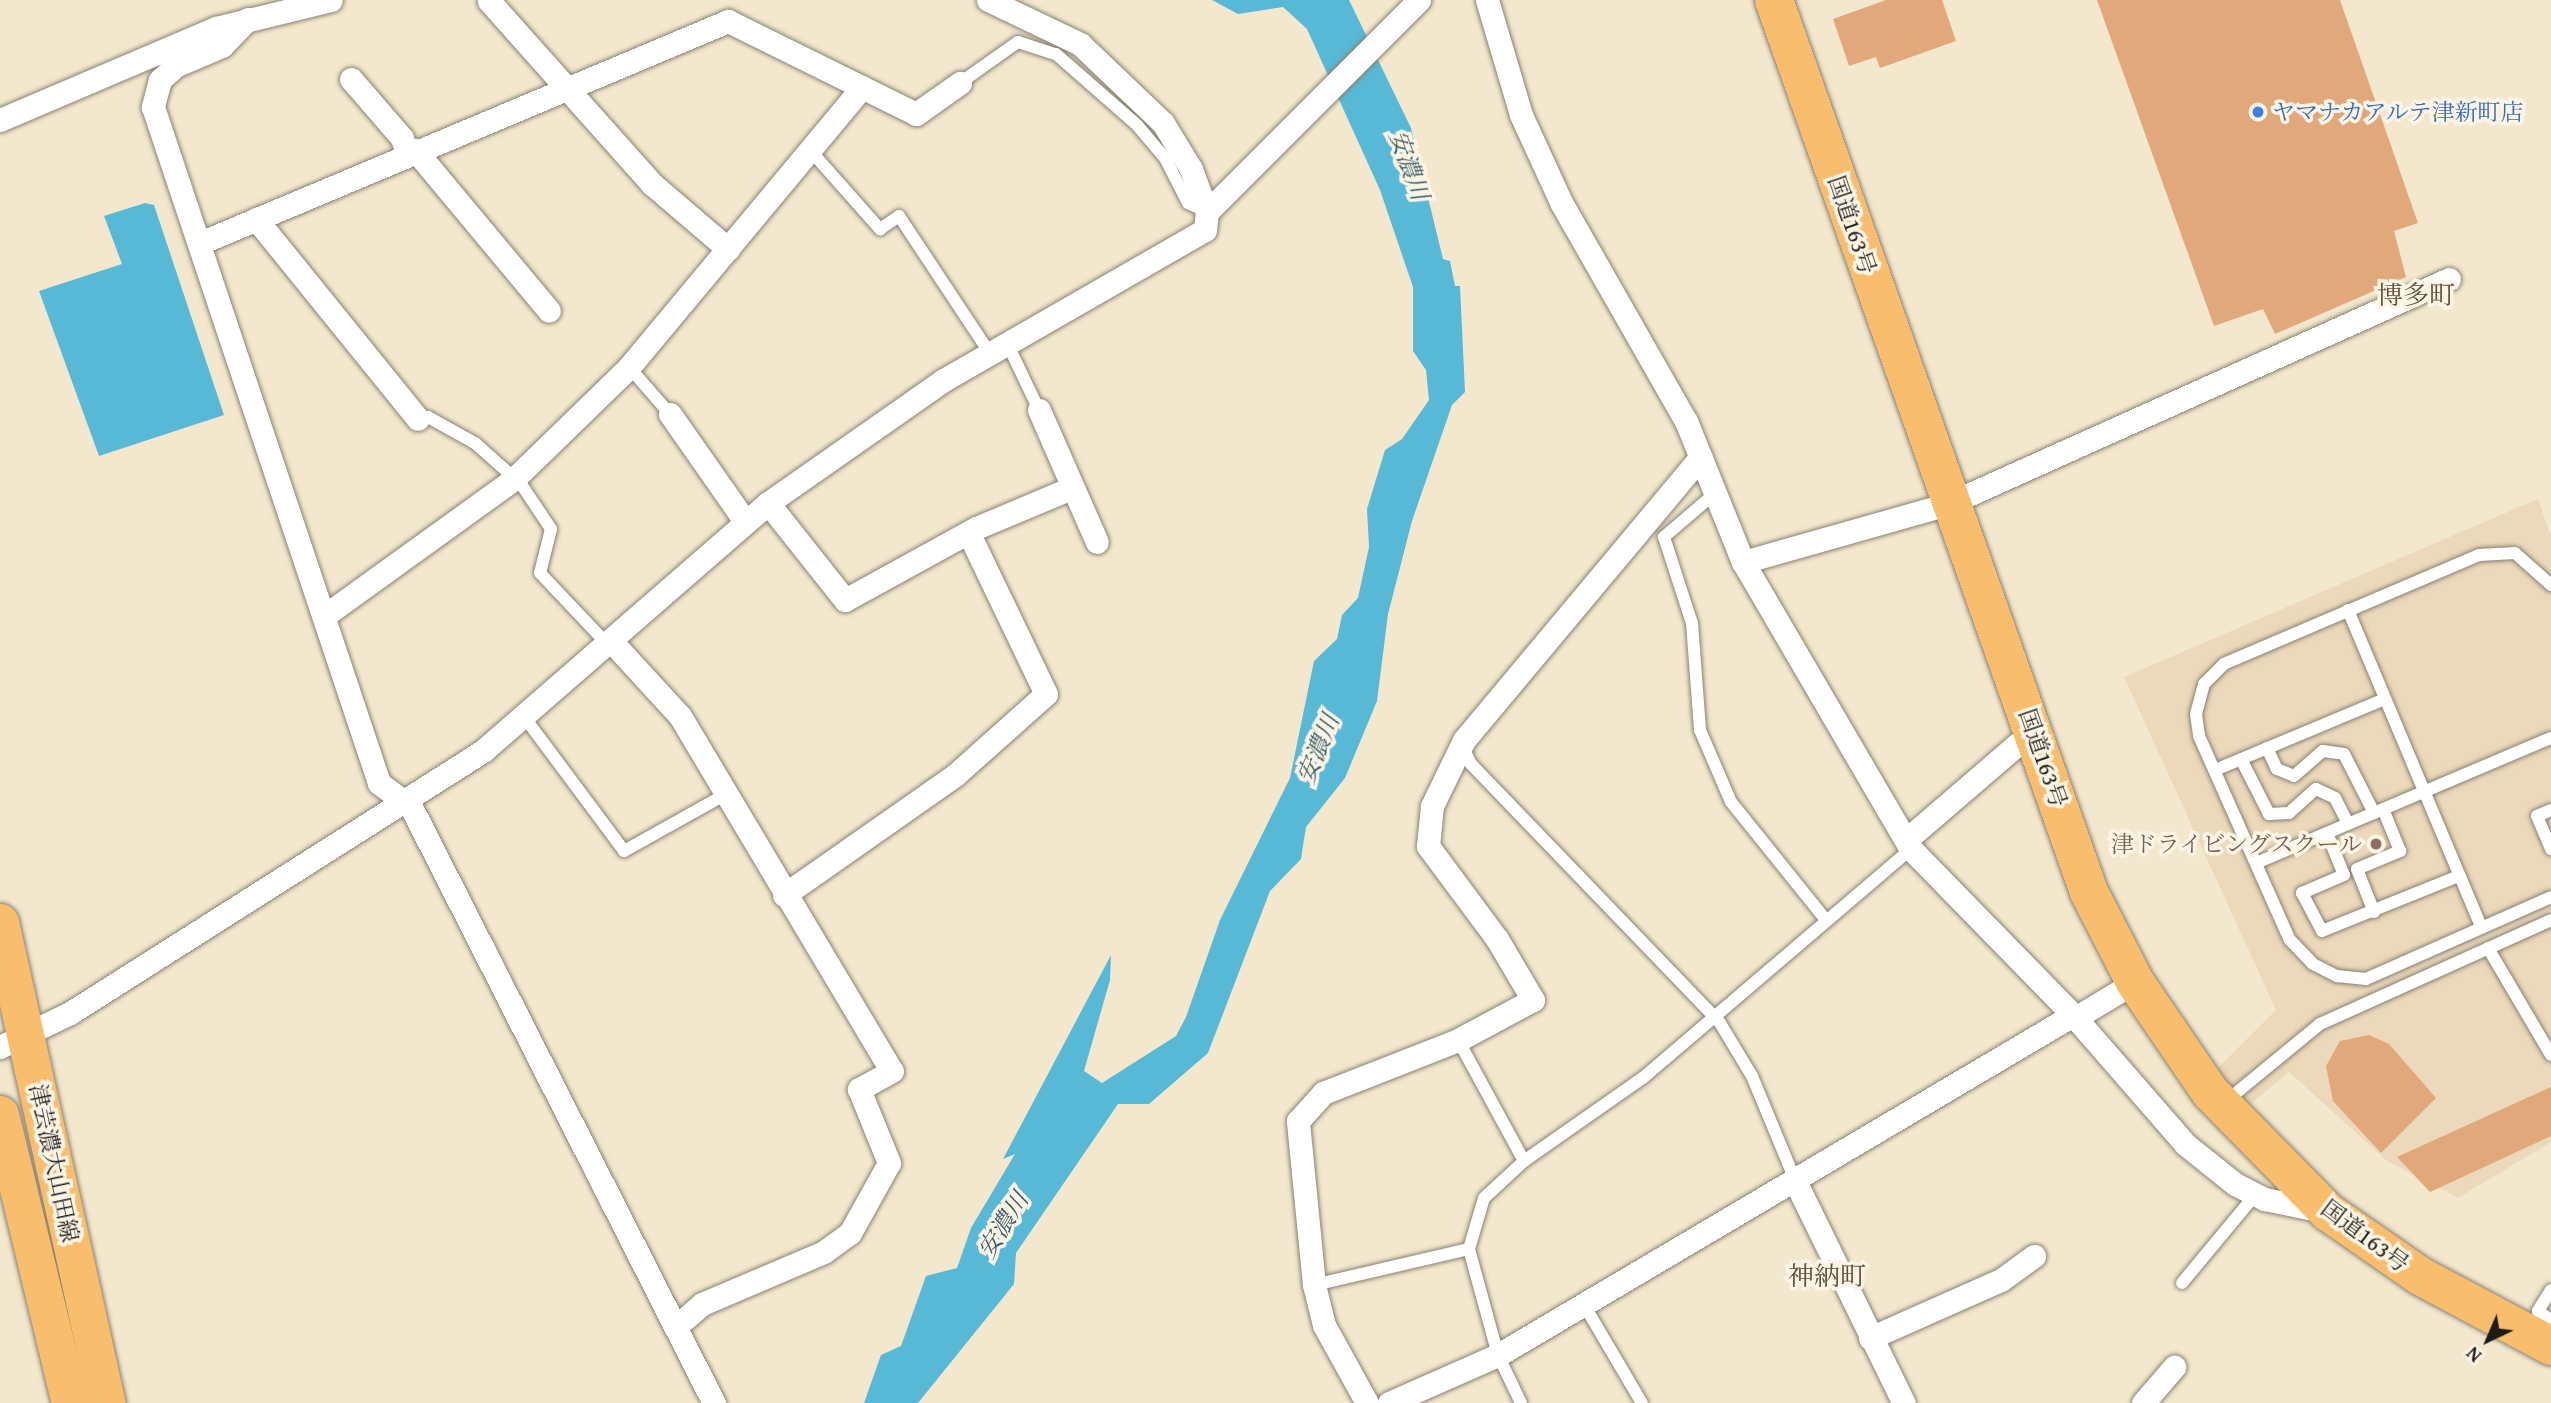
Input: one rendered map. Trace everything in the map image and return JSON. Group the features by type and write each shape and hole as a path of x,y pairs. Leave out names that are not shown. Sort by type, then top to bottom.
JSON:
{"highway":[{"name":"国道163号","path":"1774,0 1948,504 2034,730 2089,892 2135,982 2222,1104 2328,1212 2420,1276 2551,1346"}],"main road":[{"name":"津芸濃大山田線","path":"0,922 14,1042 107,1403"},
{"name":"津芸濃大山田線","path":"0,1114 70,1403"}],"street":[{"path":"0,120 175,43 248,19 331,0"},
{"path":"14,1042 405,800 526,718 745,521 880,422 1205,230 1207,212 1191,169 1163,123 1103,62 1043,24 988,0"},
{"path":"1487,0 1521,115 1562,204 1701,457 1713,495 1743,562 1908,845 2074,1017 2185,1144 2256,1194 2328,1212"},
{"path":"489,1 652,184 728,249"},
{"path":"1207,212 1411,7"},
{"path":"248,19 222,46 176,66 160,80 153,107 379,783 405,800 679,1324 714,1403"},
{"path":"200,243 411,152 728,21 916,114 960,83"},
{"path":"351,79 549,311"},
{"path":"324,617 515,478 629,367 862,87"},
{"path":"257,219 418,419"},
{"path":"1743,562 1948,504 2449,279"},
{"path":"1039,410 1097,542"},
{"path":"670,414 745,521"},
{"path":"1367,1403 1324,1325 1314,1285 1297,1148 1301,1113 1323,1093 1458,1040 1533,1000 1503,948 1428,846 1432,806 1462,745 1701,457"},
{"path":"768,503 845,600 969,534 1071,488"},
{"path":"785,895 954,776 1046,694 969,534"},
{"path":"611,644 671,703 892,1071 859,1089 889,1163 842,1241 702,1304 679,1324"},
{"path":"1908,845 2034,730"},
{"path":"1389,1403 1498,1355 2135,982"},
{"path":"1796,1182 1904,1403"},
{"path":"1870,1338 2001,1280 2034,1256"},
{"path":"2143,1403 2174,1367"}],"lane":[{"path":"960,83 1018,43 1056,54 1137,125 1165,158 1188,203 1207,212"},
{"path":"810,149 880,229 899,216 1000,350 1039,410"},
{"path":"629,367 670,414"},
{"path":"418,419 428,417 475,443 515,478 551,529 540,573 611,644"},
{"path":"1713,495 1664,537 1692,623 1700,730 1731,802 1825,919"},
{"path":"2551,585 2515,553 2492,551 2348,610 2214,672 2197,699 2196,715 2215,770 2300,954 2337,976 2366,979 2551,897"},
{"path":"2348,610 2482,928"},
{"path":"2215,770 2385,699"},
{"path":"526,718 624,851 724,795"},
{"path":"2256,863 2551,738"},
{"path":"1462,745 1471,764 1709,1016 1720,1023 1752,1076 1796,1182"},
{"path":"2267,748 2277,769 2294,776 2323,751 2344,754 2400,850 2357,869 2374,912"},
{"path":"2241,759 2269,814 2289,813 2316,789 2335,798 2348,824"},
{"path":"2551,810 2537,816 2551,849"},
{"path":"2327,833 2344,875 2302,893 2317,927 2327,932 2459,876"},
{"path":"1521,1403 1498,1355 1469,1249 1484,1198 1524,1161 1644,1077 1709,1016 1908,845"},
{"path":"2222,1104 2320,1024 2551,920"},
{"path":"2488,948 2551,1055"},
{"path":"1458,1040 1524,1161"},
{"path":"2182,1283 2256,1194"},
{"path":"1314,1285 1469,1249"},
{"path":"2551,1290 2538,1311 2551,1320"},
{"path":"1583,1303 1642,1403"}],"shaded area":[{"name":"津ドライビングスクール","path":"2538,499 2551,537 2551,1142 2458,1198 2387,1161 2289,1072 2246,1108 2212,1074 2276,1010 2124,677"}],"water":[{"name":"安濃川","path":"1212,0 1349,0 1411,128 1443,259 1450,261 1455,286 1460,286 1465,392 1452,405 1412,521 1388,614 1377,701 1345,778 1306,827 1301,859 1270,891 1208,1053 1149,1104 1118,1104 1016,1253 1014,1284 918,1403 864,1403 881,1355 901,1346 926,1276 957,1268 971,1228 1015,1154 1003,1159 1111,955 1110,980 1084,1071 1102,1083 1176,1036 1186,1017 1220,920 1290,778 1314,661 1337,639 1342,615 1358,598 1369,547 1367,509 1385,450 1402,439 1429,400 1426,370 1413,351 1413,287 1380,190 1307,29 1283,7 1238,14"},
{"path":"145,203 154,205 224,415 99,456 39,291 122,264 104,216"}],"building":[{"path":"1886,0 1942,0 1956,41 1880,68 1876,57 1849,66 1833,19"},
{"name":"ヤマナカアルテ津新町店","path":"2097,0 2340,0 2418,223 2394,231 2406,277 2275,334 2263,309 2214,326"},
{"path":"2369,1035 2389,1044 2436,1098 2381,1153 2333,1101 2326,1066 2340,1041"},
{"path":"2551,1087 2551,1136 2430,1192 2397,1157"}],"place":[{"name":"ヤマナカアルテ津新町店","path":"2258,112"},
{"name":"津ドライビングスクール","path":"2376,844"}],"district":[{"name":"博多町","path":"2416,295"},
{"name":"神納町","path":"1827,1276"}]}
